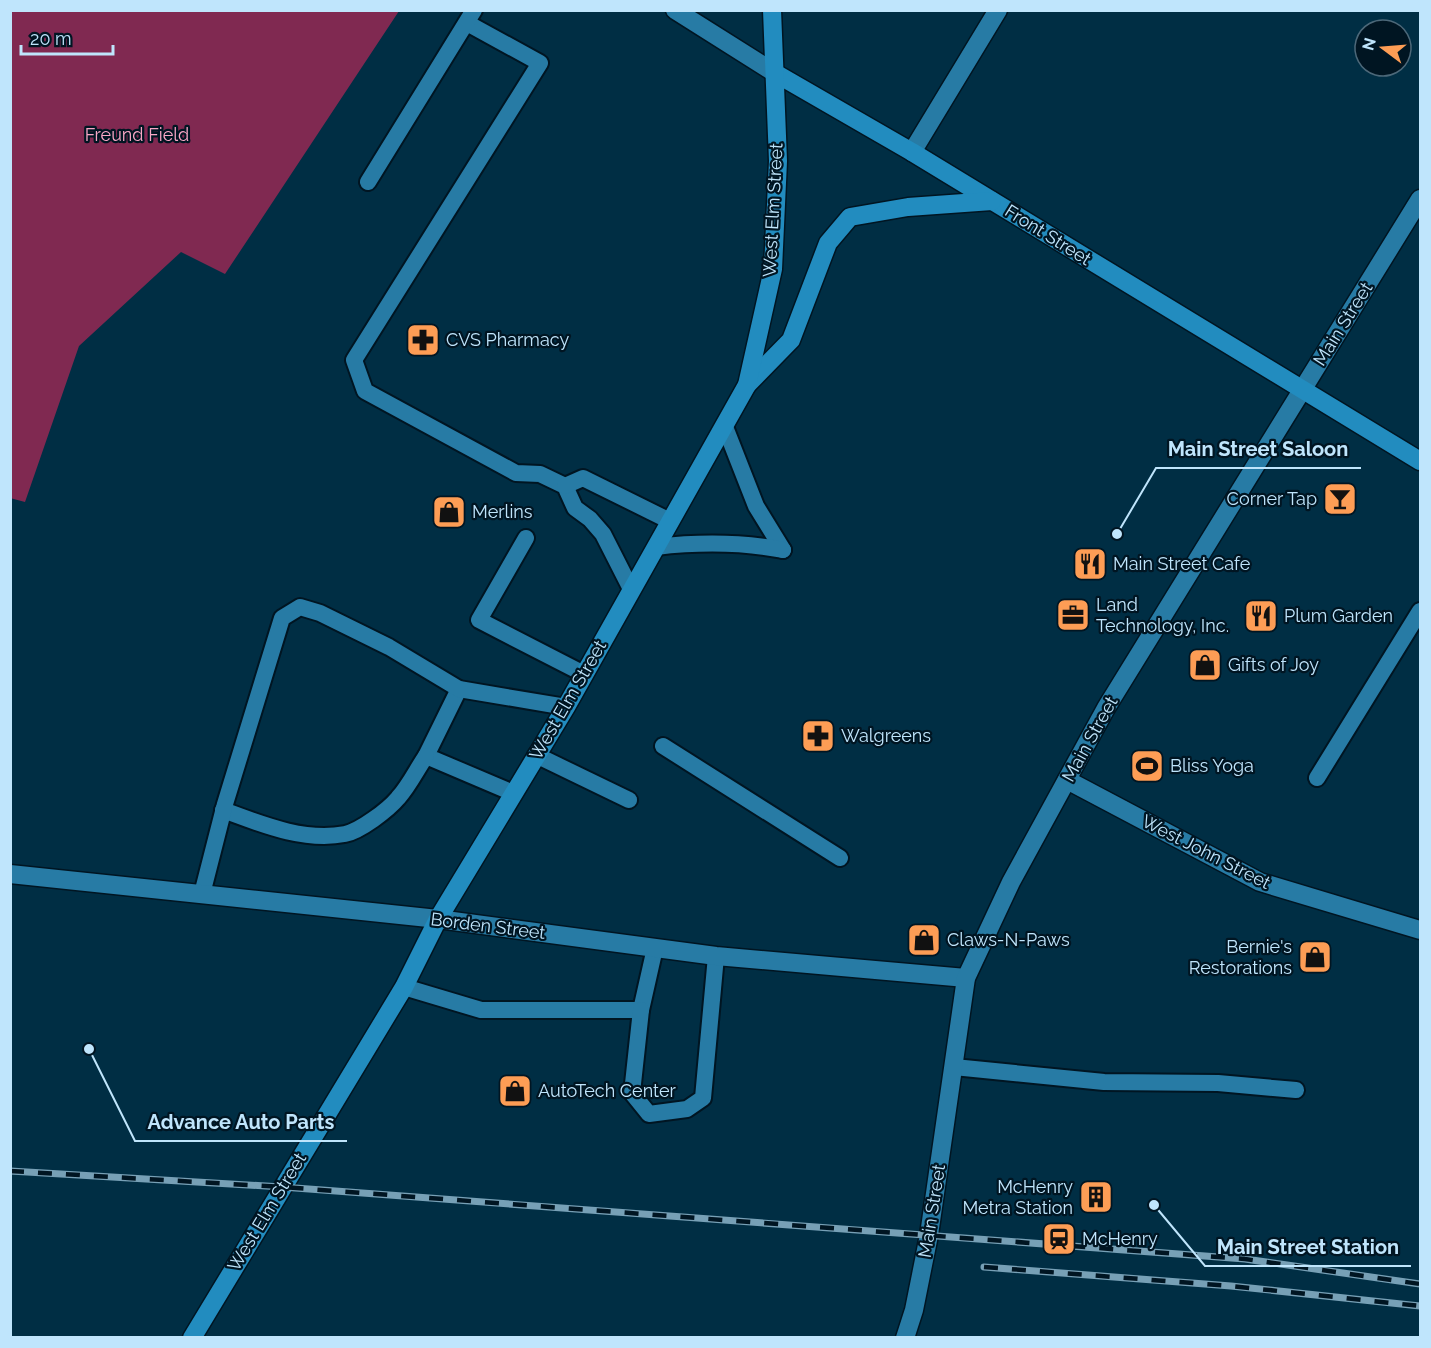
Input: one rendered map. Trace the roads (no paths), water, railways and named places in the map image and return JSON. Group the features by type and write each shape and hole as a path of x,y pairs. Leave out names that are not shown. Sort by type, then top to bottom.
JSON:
{"main road":[{"name":"West Elm Street","path":"192,1338 404,987 438,919 566,706 747,385 773,268 778,161 772,10"},
{"name":"Front Street","path":"775,73 912,152 1420,461"},
{"path":"747,385 791,340 828,243 850,217 908,207 992,201"}],"street":[{"name":"Front Street","path":"675,10 775,73"},
{"path":"912,152 998,10"},
{"name":"Main Street","path":"905,1338 914,1310 930,1234 966,978 1011,882 1107,708 1420,199"},
{"name":"West John Street","path":"1067,780 1260,882 1420,930"},
{"name":"Borden Street","path":"10,874 438,919 716,956 966,978"}],"lane":[{"path":"368,182 470,17 540,63 354,360 365,391 516,473 540,474 566,486 575,508 590,519 603,534 631,589"},
{"path":"656,547 690,543 734,544 783,550 756,506 725,427"},
{"path":"566,486 583,478 670,521"},
{"path":"526,538 479,620 584,674"},
{"path":"202,894 223,810 282,618 300,607 320,613 389,647 459,689 566,706"},
{"path":"1317,778 1420,611"},
{"path":"223,810 274,829 324,835 347,834 381,815 399,797 426,756 459,689"},
{"path":"663,746 840,858"},
{"path":"536,755 629,801"},
{"path":"426,756 513,793"},
{"path":"655,948 641,1010 632,1093 649,1114 687,1109 703,1098 716,956"},
{"path":"404,987 481,1010 641,1010"},
{"path":"954,1067 1104,1082 1218,1083 1296,1090"}],"railway":[{"path":"10,1171 282,1187 1245,1259 1420,1284"},
{"path":"984,1267 1231,1286 1420,1306"}],"place":[{"name":"CVS Pharmacy","path":"423,340"},
{"name":"Corner Tap","path":"1340,499"},
{"name":"Merlins","path":"449,512"},
{"name":"Main Street Saloon","path":"1117,534"},
{"name":"Main Street Cafe","path":"1090,564"},
{"name":"Land Technology, Inc.","path":"1073,615"},
{"name":"Plum Garden","path":"1261,616"},
{"name":"Gifts of Joy","path":"1205,665"},
{"name":"Walgreens","path":"818,736"},
{"name":"Bliss Yoga","path":"1147,766"},
{"name":"Claws-N-Paws","path":"924,940"},
{"name":"Bernie's Restorations","path":"1315,957"},
{"name":"Advance Auto Parts","path":"89,1049"},
{"name":"AutoTech Center","path":"515,1091"},
{"name":"McHenry Metra Station","path":"1096,1197"},
{"name":"Main Street Station","path":"1154,1205"},
{"name":"McHenry","path":"1059,1239"}],"park label":[{"name":"Freund Field","path":"137,135"}]}
